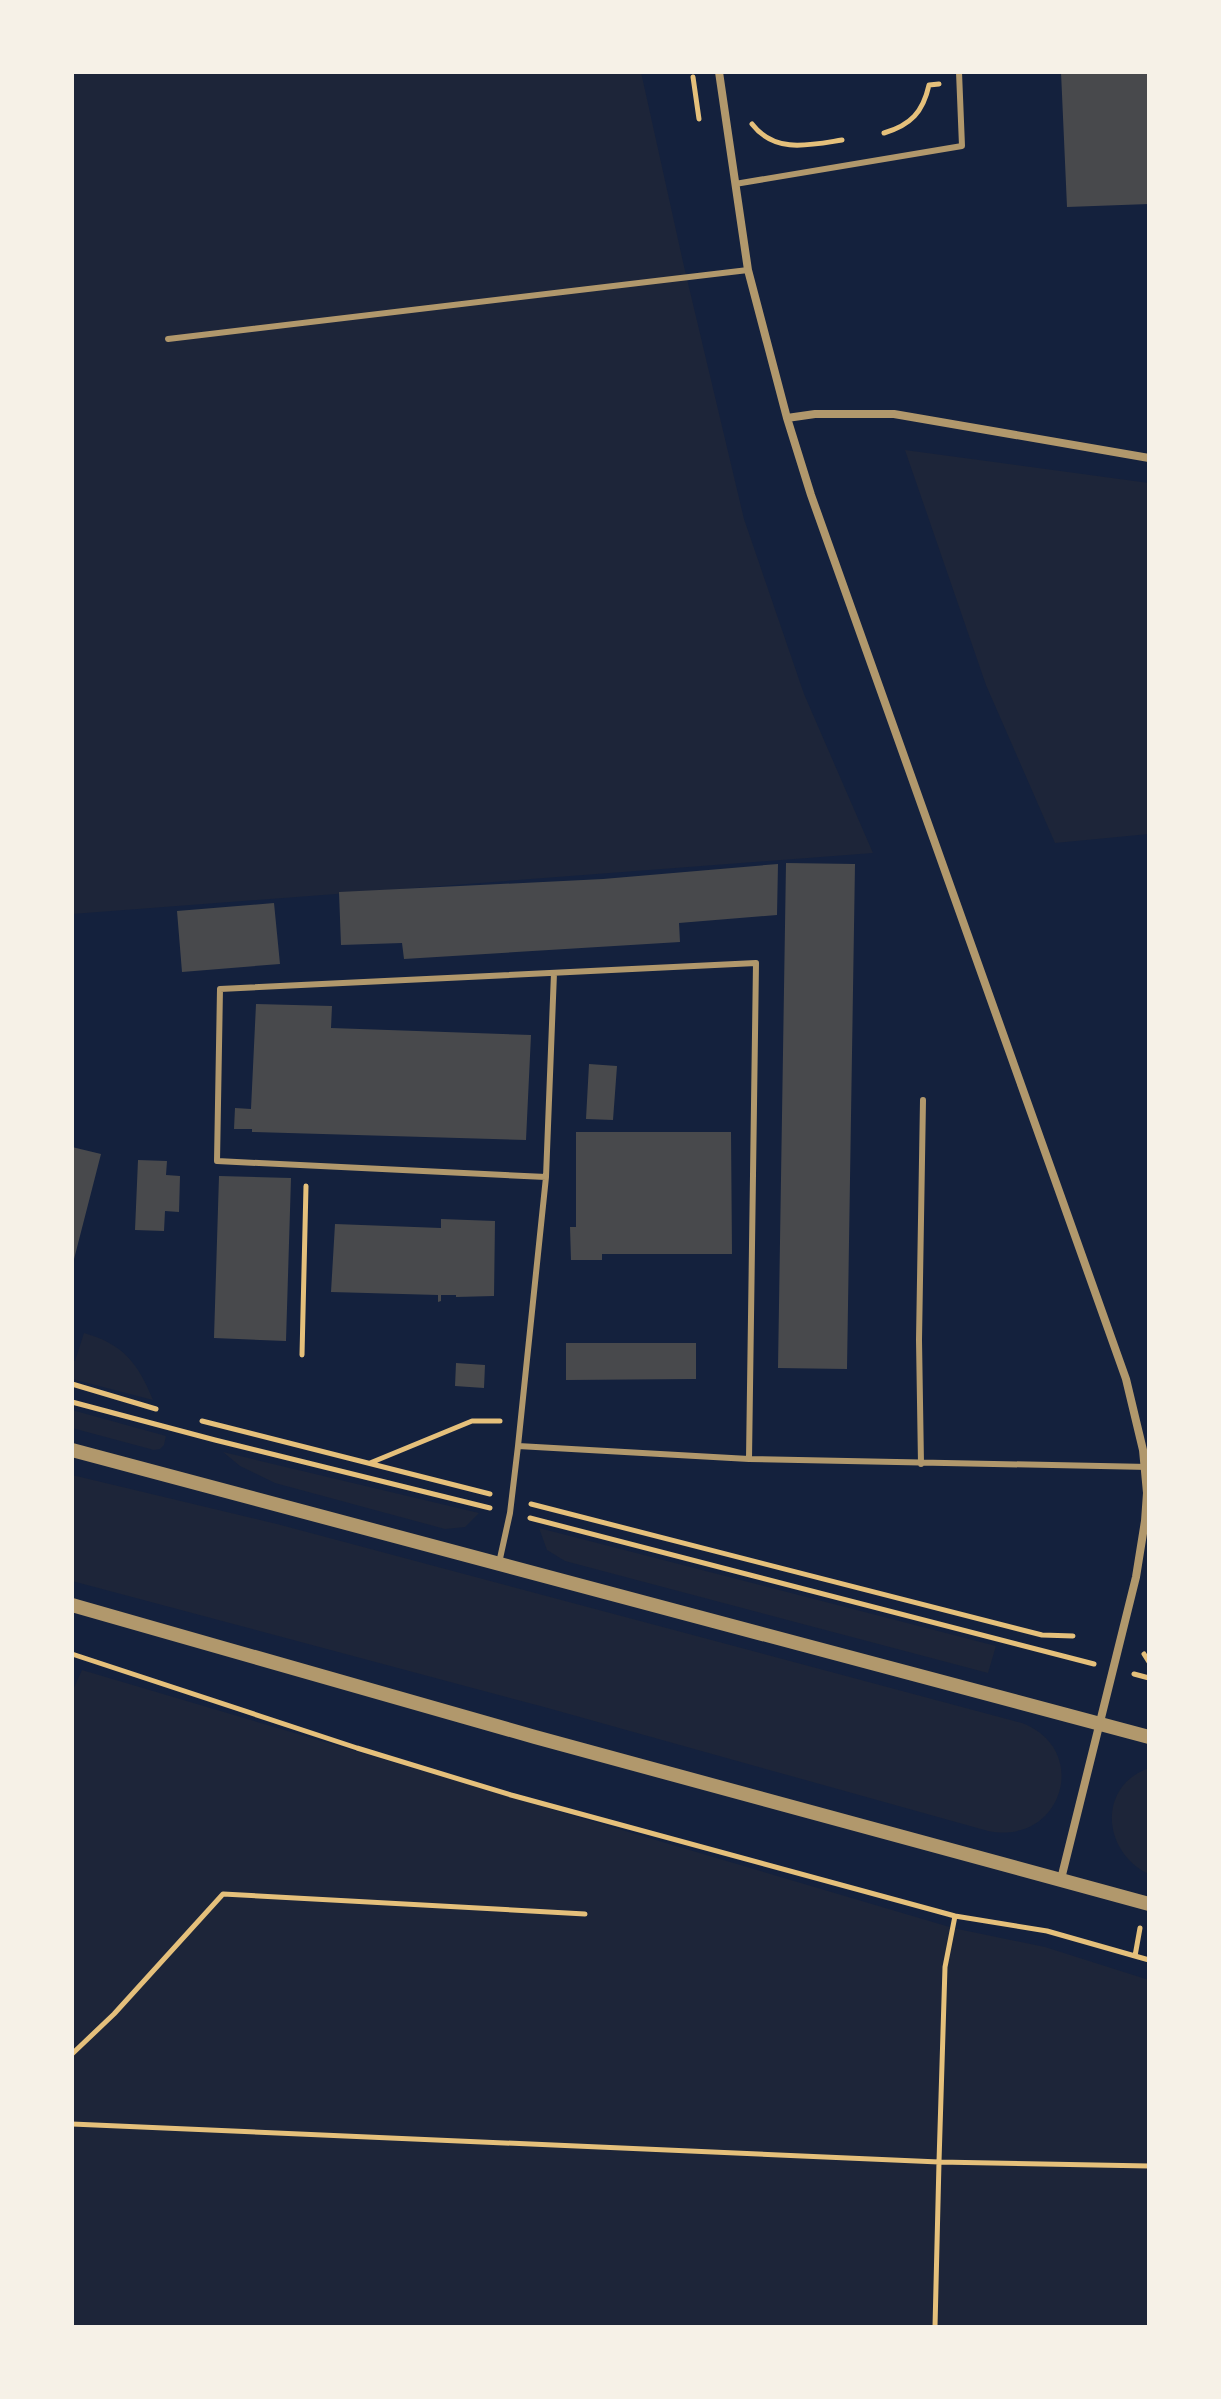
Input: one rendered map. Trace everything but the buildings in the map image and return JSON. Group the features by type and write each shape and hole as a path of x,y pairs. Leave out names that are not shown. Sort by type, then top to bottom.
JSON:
{"street":[{"path":"719,72 748,270 787,418 816,509 1126,1379 1147,1467 1146,1511 1136,1577 1061,1879"},
{"path":"787,418 815,414 894,414 1149,458"},
{"path":"72,1450 1149,1737"},
{"path":"72,1605 593,1753 1149,1904"}],"lane":[{"path":"735,184 962,146 959,72"},
{"path":"168,339 748,270"},
{"path":"546,1177 217,1161 220,989 756,963 749,1459"},
{"path":"499,1563 512,1499 546,1177 554,973"},
{"path":"921,1464 919,1340 923,1100"},
{"path":"518,1446 749,1459 1147,1467"},
{"path":"72,1614 105,1615"}],"path":[{"path":"878,135 903,127 925,104 929,85 960,82"},
{"path":"748,116 755,128 770,139 793,147 850,139"},
{"path":"302,1355 306,1165"},
{"path":"72,1384 156,1409"},
{"path":"72,1402 1071,1658"},
{"path":"202,1421 1042,1635 1073,1636"},
{"path":"370,1463 472,1421 521,1422"},
{"path":"72,1654 511,1795 955,1916 1047,1931 1149,1960"},
{"path":"1144,1654 1146,1662 1149,1662"},
{"path":"1133,1674 1149,1678"},
{"path":"72,2054 114,2014 223,1894 585,1914"},
{"path":"935,2327 945,1967 955,1916"},
{"path":"1135,1956 1140,1931"},
{"path":"72,2124 939,2162 1149,2166"}],"shaded area":[{"path":"72,72 641,72 744,519 804,694 873,853 72,914"},
{"path":"905,450 1149,483 1149,834 1055,843 986,685"},
{"path":"84,1333 109,1343 128,1357 153,1400 72,1379 72,1361 75,1361"},
{"path":"72,1410 166,1436 164,1445 154,1450 72,1428"},
{"path":"223,1452 479,1513 465,1527 445,1529 275,1483 240,1466"},
{"path":"72,1475 277,1524 1022,1723 1044,1736 1057,1753 1062,1773 1059,1793 1050,1811 1034,1824 1014,1832 988,1831 544,1707 72,1581"},
{"path":"539,1528 996,1646 988,1673 565,1561 547,1550"},
{"path":"82,1670 953,1928 1045,1947 1149,1980 1149,2327 72,2327 72,1692"},
{"path":"1149,1768 1149,1874 1133,1864 1122,1851 1112,1820 1120,1789 1132,1777"}]}
